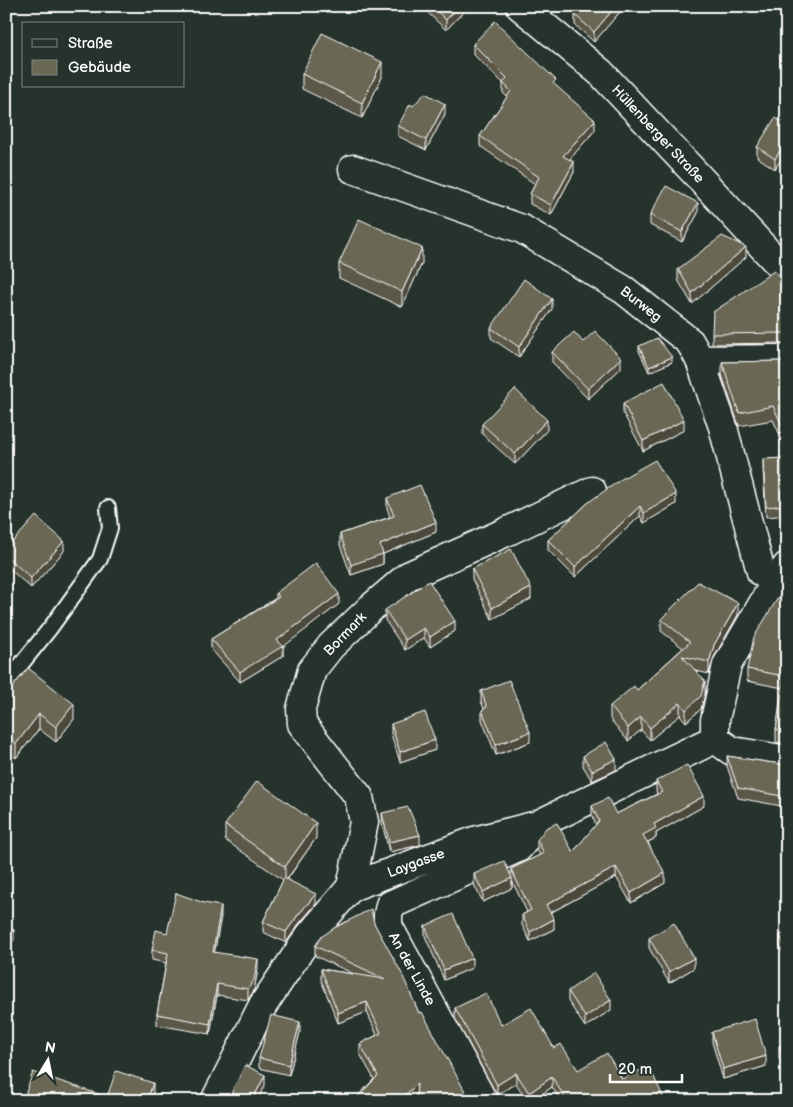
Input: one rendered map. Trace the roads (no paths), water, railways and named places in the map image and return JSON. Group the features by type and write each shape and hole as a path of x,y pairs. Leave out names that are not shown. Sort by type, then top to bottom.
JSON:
{"street":[{"name":"Hüllenberger Straße","path":"520,6 601,73 787,273"},
{"name":"Burweg","path":"353,168 522,228 624,290 690,342 700,360 723,427 761,572 781,574"},
{"path":"700,360 787,359"},
{"name":"Bormark","path":"351,887 364,822 359,797 302,724 301,709 312,670 331,646 408,576 592,491"},
{"path":"781,574 727,664 714,720 715,739 732,751 787,760"},
{"name":"Laygasse","path":"215,1101 263,1005 310,935 351,887 474,842 537,825 715,739"},
{"name":"An der Linde","path":"483,1101 388,926 388,915 390,905 518,848 537,825"}],"lane":[{"path":"6,683 51,627 100,559 110,528 108,508"}]}
